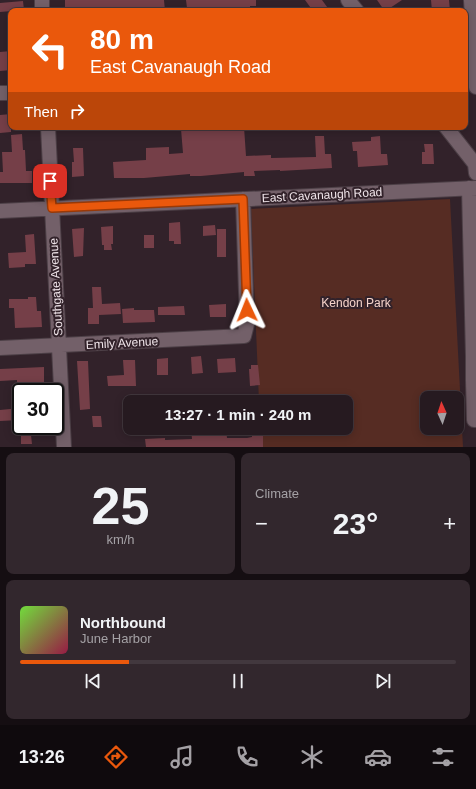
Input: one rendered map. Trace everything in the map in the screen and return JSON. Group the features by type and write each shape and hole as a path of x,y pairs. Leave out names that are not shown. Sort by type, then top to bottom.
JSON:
{"street":[{"path":"348,0 355,8"},
{"path":"471,0 476,88"},
{"name":"Southgate Avenue","path":"48,130 64,447"},
{"path":"448,130 476,166"},
{"path":"473,188 474,420 476,420"},
{"name":"East Cavanaugh Road","path":"0,211 473,188"},
{"name":"Emily Avenue","path":"0,348 244,336 247,324 243,199"}],"green space":[{"name":"Kendon Park","path":"450,199 460,391 420,391 420,435 462,435 463,447 261,447 260,435 353,435 353,395 259,395 251,209"}],"building":[{"path":"65,0 164,0 165,8 65,8"},
{"path":"186,0 256,0 256,6 250,6 250,8 187,8"},
{"path":"305,0 322,0 328,8 311,8"},
{"path":"377,0 402,0 390,8 383,8"},
{"path":"431,0 449,0 450,8 432,8"},
{"path":"23,1 24,8 8,8 8,11 0,12 0,3"},
{"path":"8,51 8,70 0,71 0,52"},
{"path":"8,114 8,130 11,130 11,132 0,133 0,115"},
{"path":"181,130 244,130 246,156 271,155 271,158 316,157 315,136 324,136 325,154 331,154 332,168 254,171 255,176 244,176 244,172 201,176 190,176 190,174 144,178 114,178 113,162 146,160 146,148 169,147 169,154 183,153"},
{"path":"22,134 23,150 25,150 26,171 32,171 32,183 0,183 0,172 3,172 2,152 12,152 11,135"},
{"path":"380,136 381,154 387,154 388,165 358,167 357,151 353,151 352,142 371,141 371,137"},
{"path":"424,144 433,144 434,164 422,164 422,152 425,152"},
{"path":"73,148 83,148 84,176 72,177 72,162 74,162"},
{"path":"180,222 181,244 174,244 174,241 169,241 169,223"},
{"path":"215,225 216,235 203,236 203,226"},
{"path":"113,226 113,244 111,244 112,250 104,250 104,245 102,245 101,227"},
{"path":"84,228 83,256 74,257 72,229"},
{"path":"217,229 226,229 226,257 217,257"},
{"path":"34,234 36,264 25,264 25,267 9,268 8,253 26,252 25,235"},
{"path":"144,235 154,235 154,248 144,248"},
{"path":"92,287 101,287 102,304 120,303 121,314 99,315 99,324 88,324 88,308 93,308"},
{"path":"28,297 36,297 37,311 41,311 42,327 15,328 14,308 9,308 9,299 28,299"},
{"path":"226,304 226,317 210,317 209,305"},
{"path":"184,306 185,315 158,315 158,307"},
{"path":"134,308 134,310 154,310 155,322 123,323 122,309"},
{"path":"201,356 203,373 192,374 191,357"},
{"path":"168,358 168,375 157,375 157,359"},
{"path":"235,358 236,372 218,373 217,359"},
{"path":"123,360 135,360 136,386 108,386 107,376 124,375"},
{"path":"77,361 88,361 90,409 80,410"},
{"path":"251,365 258,365 260,385 250,386 249,369 251,369"},
{"path":"44,367 44,382 17,382 17,380 0,381 0,369"},
{"path":"12,409 12,420 0,421 0,410"},
{"path":"92,416 101,416 102,427 93,427"},
{"path":"21,435 31,435 32,444 21,444"},
{"path":"192,435 227,435 227,438 247,438 252,437 252,435 263,435 263,447 146,447 145,439 192,439"}],"route":[{"path":"50,181 52,208 243,199 247,310"}]}
